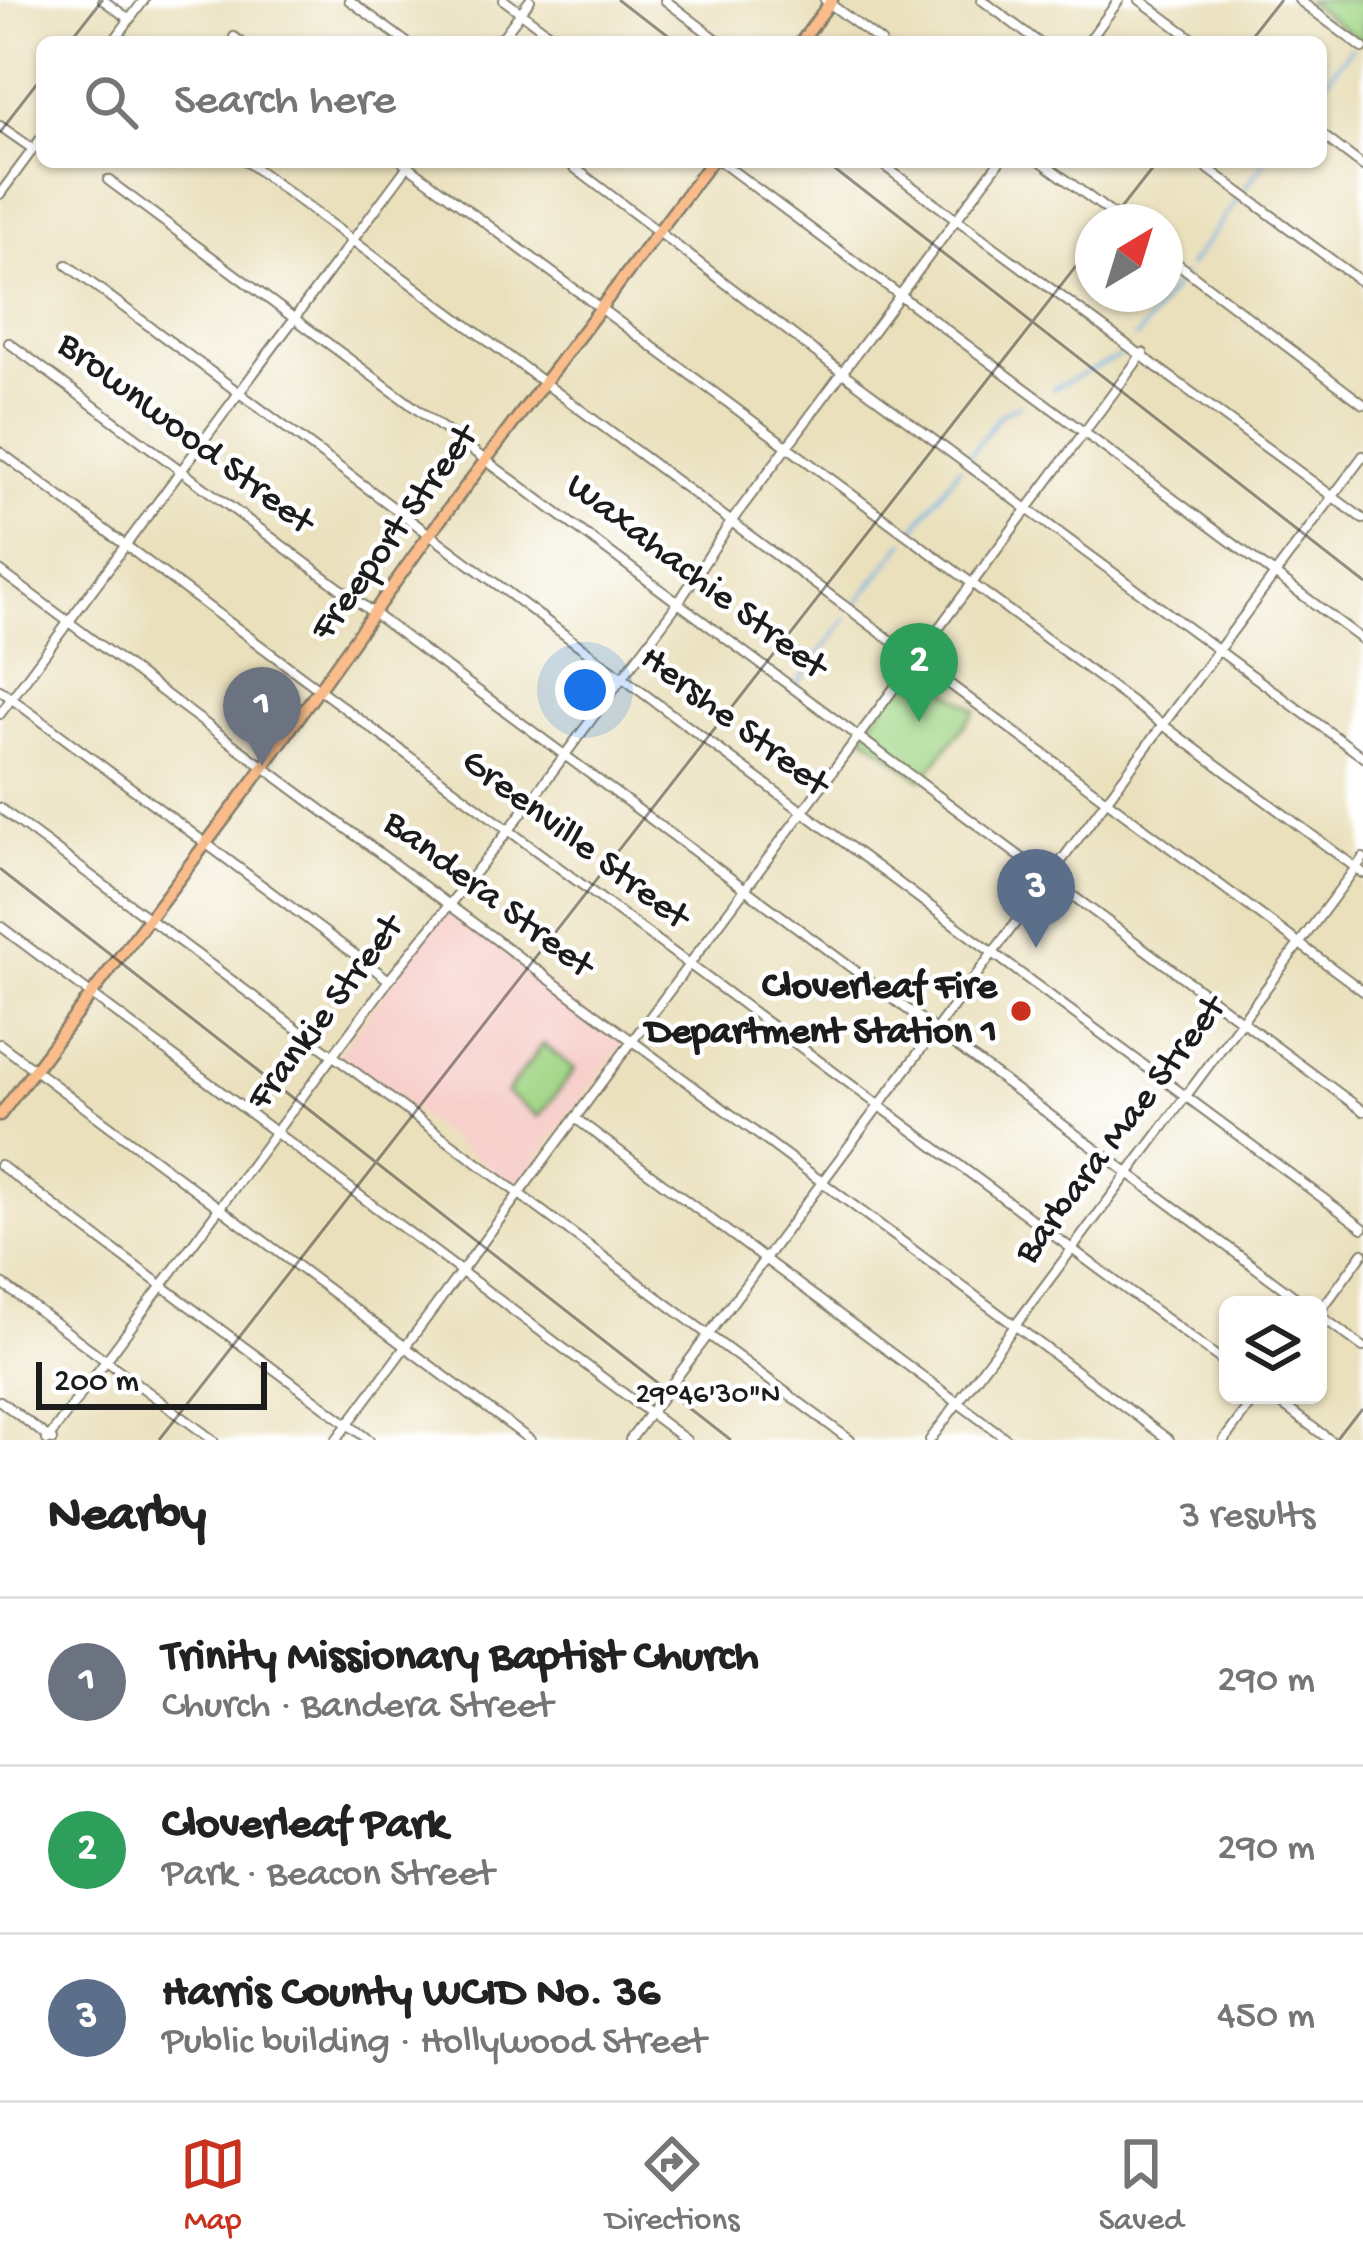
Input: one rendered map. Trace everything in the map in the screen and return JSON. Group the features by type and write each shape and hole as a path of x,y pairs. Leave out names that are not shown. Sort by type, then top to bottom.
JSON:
{"main road":[{"path":"805,36 828,1"},
{"name":"Freeport Street","path":"0,1115 707,168"}],"street":[{"path":"103,0 129,20"},
{"path":"117,36 144,0"},
{"path":"349,0 398,36"},
{"path":"504,0 552,36"},
{"path":"504,36 530,0"},
{"path":"665,0 712,36"},
{"path":"982,0 1030,36"},
{"path":"1092,36 1119,0"},
{"path":"1140,0 1189,36"},
{"path":"1299,0 1363,48"},
{"path":"828,1 873,36"},
{"path":"0,127 33,148"},
{"path":"1327,139 1363,166"},
{"path":"0,194 36,144"},
{"path":"255,168 1363,991"},
{"path":"0,714 403,168"},
{"path":"414,168 1359,870"},
{"path":"575,168 843,373 1363,757"},
{"path":"729,168 1363,640"},
{"path":"887,168 1363,519"},
{"name":"Frankie Street","path":"49,1439 389,980 565,755 678,603 731,522 994,168"},
{"path":"1050,168 1099,204"},
{"path":"1207,168 1363,284"},
{"name":"Waxahachie Street","path":"108,180 1363,1111"},
{"name":"Hershe Street","path":"67,266 1363,1228"},
{"path":"1183,268 1363,404"},
{"name":"Brownwood Street","path":"9,343 1294,1296"},
{"path":"336,1440 1143,353"},
{"name":"Greenville Street","path":"0,452 1219,1358"},
{"path":"630,1440 1363,456"},
{"name":"Bandera Street","path":"0,571 1169,1440"},
{"path":"0,690 389,980"},
{"path":"0,808 850,1440"},
{"name":"Barbara Mae Street","path":"930,1440 1359,870 1363,858"},
{"path":"0,926 686,1440"},
{"path":"0,1044 530,1440"},
{"path":"575,1118 1008,1440"},
{"path":"0,1165 369,1440"},
{"path":"1327,1302 1363,1253"},
{"path":"0,1282 213,1440"},
{"path":"1327,1321 1363,1347"},
{"path":"0,1402 49,1439"},
{"path":"1224,1440 1250,1404"},
{"path":"1281,1404 1330,1440"}],"shaded area":[{"path":"447,909 625,1041 516,1188 337,1055"}],"green space":[{"path":"1305,0 1363,0 1363,43"},
{"path":"912,667 976,710 922,780 862,734"},
{"path":"543,1044 575,1069 539,1117 506,1093"}],"waterway":[{"path":"1327,80 1352,47"},
{"path":"1245,188 1260,168"},
{"path":"1189,266 1238,199"},
{"path":"1136,338 1155,312"},
{"path":"1052,389 1118,357"},
{"path":"968,457 1000,415 1020,404"},
{"path":"912,532 960,467"},
{"path":"854,607 904,542"},
{"path":"794,688 847,618"}],"place":[{"name":"Cloverleaf Park","path":"919,722"},
{"name":"Trinity Missionary Baptist Church","path":"262,766"},
{"name":"Harris County WCID No. 36","path":"1036,948"},
{"name":"Cloverleaf Fire Department Station 1","path":"1021,1011"}]}
